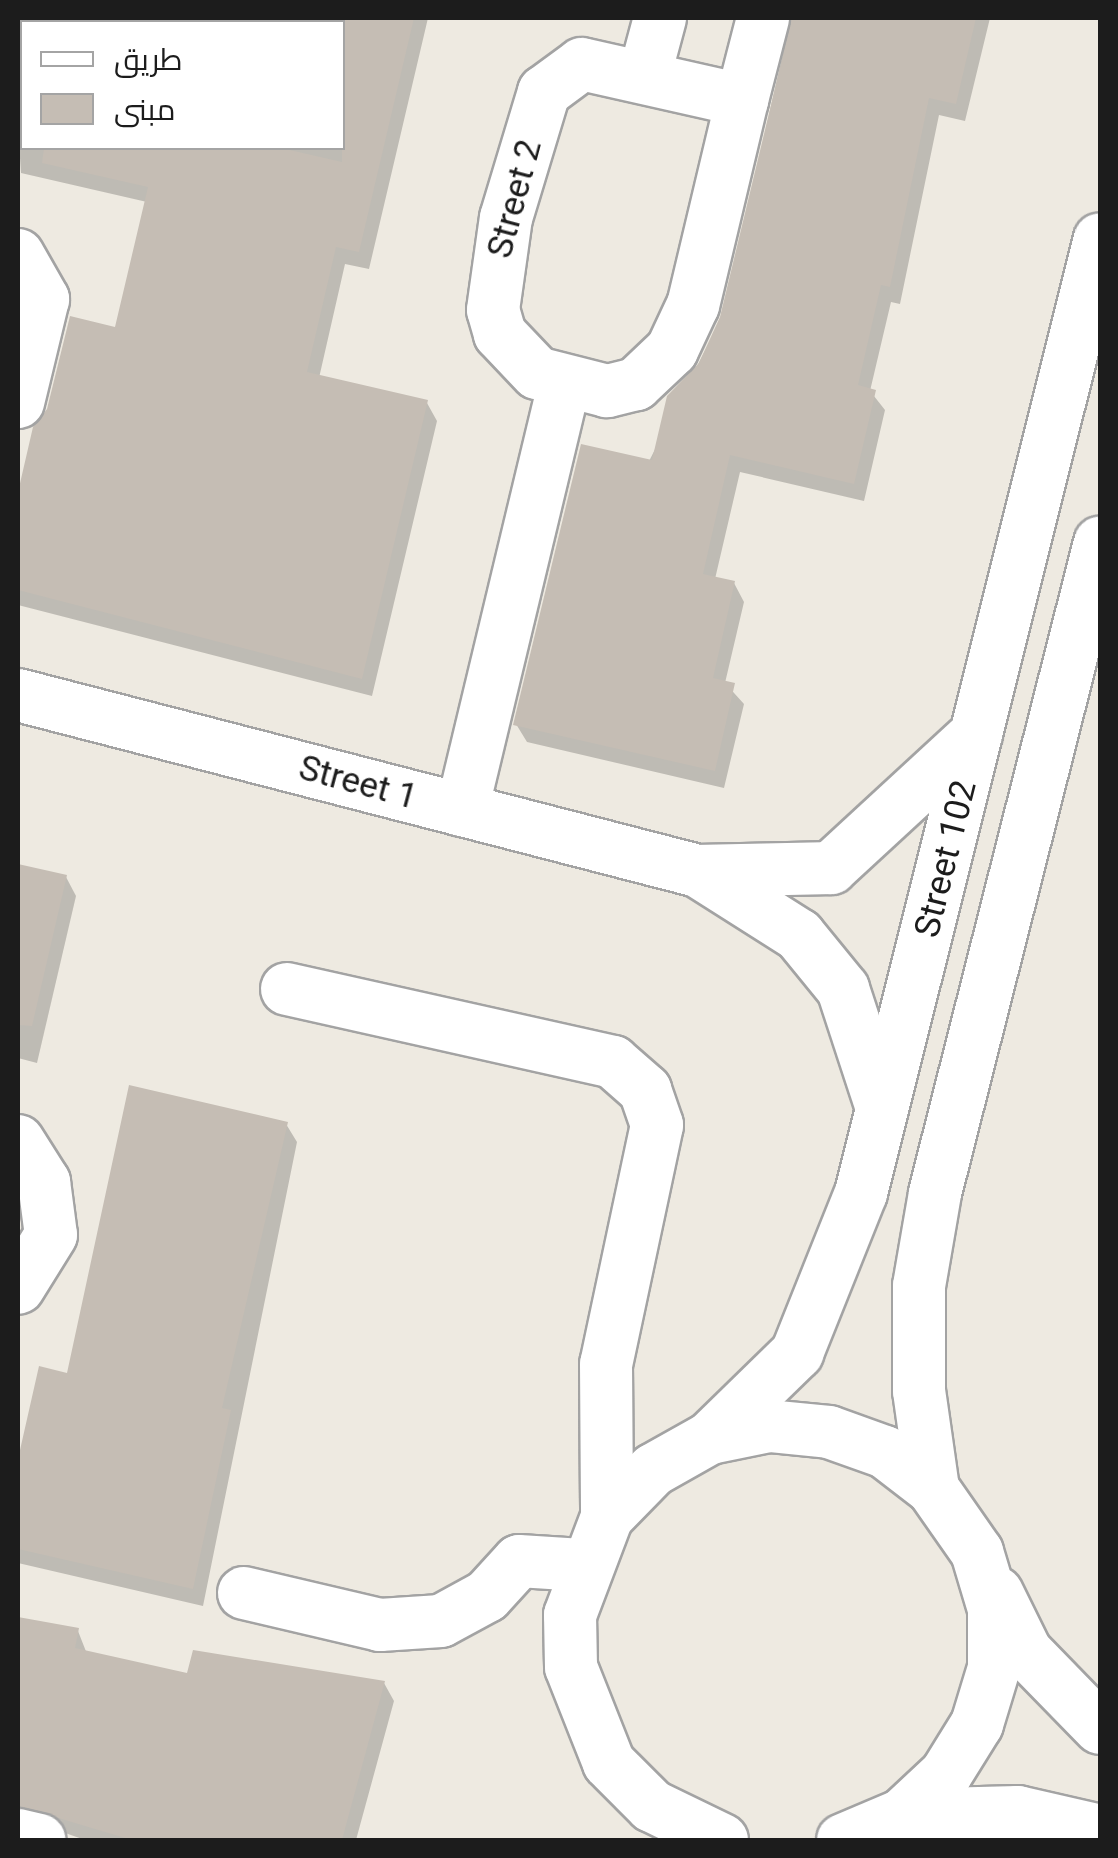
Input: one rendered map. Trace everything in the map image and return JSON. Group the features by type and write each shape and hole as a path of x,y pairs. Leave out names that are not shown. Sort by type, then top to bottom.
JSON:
{"street":[{"path":"645,74 660,18"},
{"name":"Street 2","path":"742,100 645,74 582,64 561,73 544,92 506,218 493,284 500,334 537,373 564,385 608,391 636,384 672,350 694,305 763,18"},
{"name":"Street 102","path":"710,1438 796,1352 860,1193 1100,238"},
{"path":"18,255 43,299 18,402"},
{"path":"462,810 564,385"},
{"name":"Street 102","path":"933,1488 919,1391 919,1286 935,1193 1100,543"},
{"name":"Street 1","path":"18,695 698,871 830,868 978,732"},
{"name":"Street 1","path":"698,871 799,935 842,989 882,1108"},
{"path":"286,989 613,1062 646,1090 658,1124 606,1364 608,1517"},
{"path":"18,1140 50,1208 51,1235 20,1296"},
{"path":"632,1840 610,1763 571,1667 582,1564 608,1517 653,1470 710,1438 768,1426 829,1432 885,1452 933,1488 977,1552 1026,1652 1100,1728"},
{"path":"875,1830 946,1774 977,1724 994,1668 994,1609 977,1552"},
{"path":"244,1594 380,1625 441,1621 487,1596 519,1561 582,1564"},
{"path":"610,1763 652,1806 722,1840"},
{"path":"875,1830 1018,1812 1100,1831"},
{"path":"18,1835 38,1840"}],"building":[{"path":"414,18 359,252 336,247 307,372 428,400 362,679 18,590 18,492 33,427 47,409 70,316 115,327 148,187 42,163 44,150 290,150 342,162 342,20"},
{"path":"792,18 976,18 956,104 929,98 890,287 881,285 858,385 876,390 854,484 730,455 703,574 735,581 713,678 735,683 715,771 513,725 581,444 652,460 667,396 699,363 720,317"},
{"path":"18,864 67,875 32,1026 18,1025"},
{"path":"129,1085 288,1122 222,1408 231,1410 193,1589 18,1549 20,1450 39,1366 67,1373"},
{"path":"18,1617 79,1628 75,1648 187,1673 193,1650 385,1681 342,1840 132,1840 18,1806"}]}
